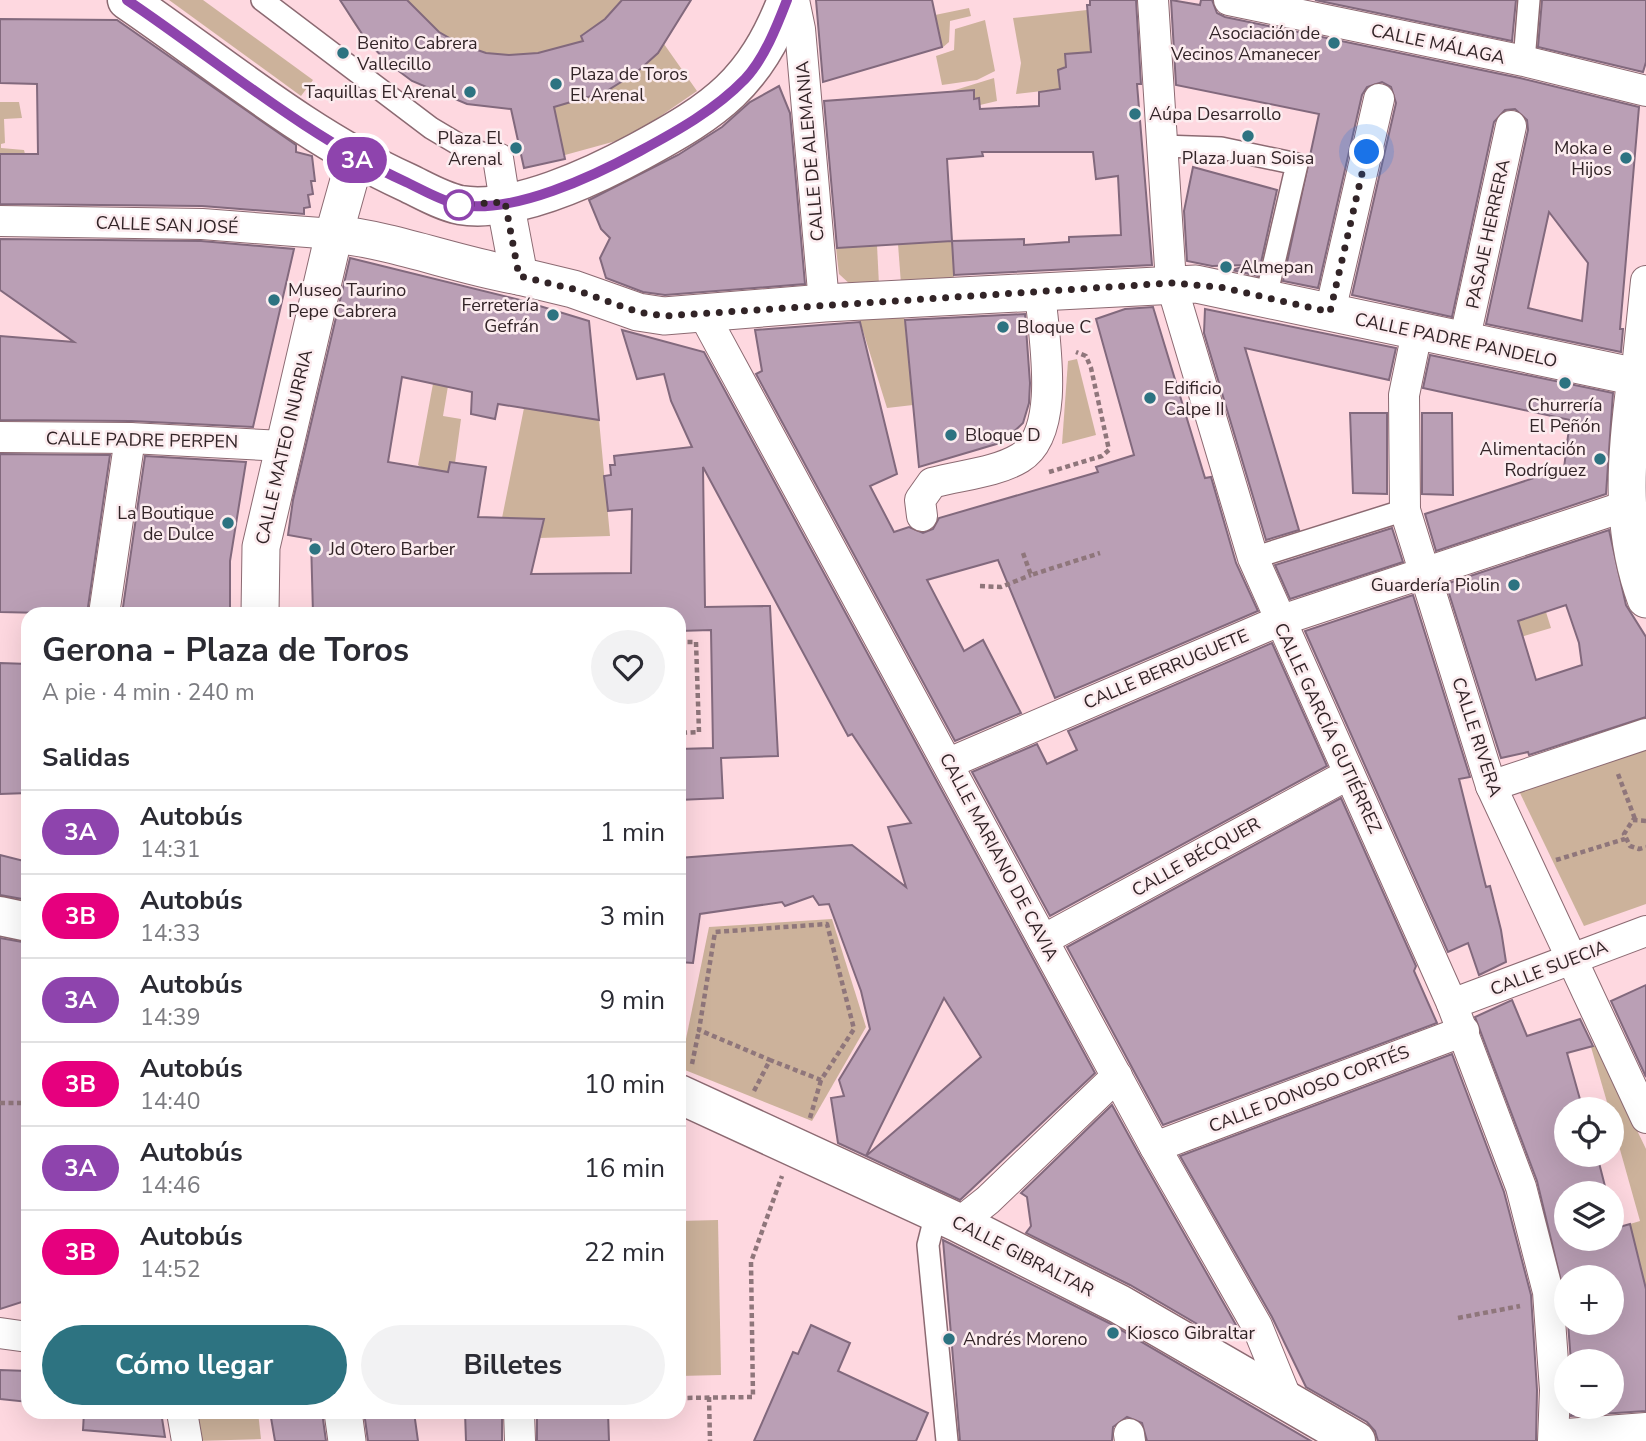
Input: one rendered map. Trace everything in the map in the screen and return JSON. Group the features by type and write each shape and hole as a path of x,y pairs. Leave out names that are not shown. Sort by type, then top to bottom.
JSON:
{"main road":[{"path":"142,6 355,159 459,205 505,202 537,195 624,160 694,121 745,79 767,44 787,0"},
{"path":"0,916 21,920"},
{"name":"CALLE GIBRALTAR","path":"686,1097 947,1218 1119,1304 1356,1441"}],"street":[{"path":"262,0 431,128 463,147 498,158 519,276"},
{"name":"CALLE DE ALEMANIA","path":"794,0 800,29 824,303"},
{"name":"CALLE GARCÍA GUTIÉRREZ","path":"1153,0 1171,283 1253,558 1464,1031 1521,1187 1537,1239 1549,1300 1555,1390 1554,1438"},
{"name":"CALLE MÁLAGA","path":"1229,0 1524,61 1646,90"},
{"path":"1524,61 1529,0"},
{"path":"1330,312 1379,99"},
{"name":"PASAJE HERRERA","path":"1464,342 1511,126"},
{"path":"1162,146 1221,148 1297,164 1266,297"},
{"name":"CALLE MATEO INURRIA","path":"260,607 261,547 334,234 355,159"},
{"name":"CALLE SAN JOSÉ","path":"0,221 202,224 334,234"},
{"name":"CALLE PADRE PANDELO","path":"334,234 362,237 483,270 519,276 650,315 704,315 824,303 1171,283 1220,287 1417,332 1641,378"},
{"path":"1646,281 1641,378 1626,459 1626,506 1646,599"},
{"path":"922,516 920,500 932,483 998,467 1019,459 1032,449 1042,429 1047,389 1040,290"},
{"name":"CALLE MARIANO DE CAVIA","path":"704,315 1155,1147 1257,1326 1288,1402"},
{"name":"CALLE RIVERA","path":"1417,332 1403,402 1405,510 1491,786 1644,1110"},
{"name":"CALLE PADRE PERPEN","path":"0,437 130,438 283,446"},
{"path":"105,607 130,438"},
{"name":"CALLE BERRUGUETE","path":"949,763 1279,621 1626,506"},
{"path":"1253,558 1405,510"},
{"path":"1491,786 1646,734"},
{"name":"CALLE BÉCQUER","path":"1044,940 1349,774"},
{"name":"CALLE SUECIA","path":"1452,1004 1646,930"},
{"name":"CALLE DONOSO CORTÉS","path":"1155,1147 1464,1031"},
{"path":"947,1441 928,1245 947,1218 988,1200 1117,1076"},
{"path":"0,1333 21,1335"},
{"path":"184,1419 187,1441"},
{"path":"344,1419 347,1441"},
{"path":"519,1419 520,1441"},
{"path":"1554,1438 1646,1428"}],"path":[{"path":"1023,553 1031,575"},
{"path":"980,586 1001,587 1100,553"},
{"path":"686,642 696,642 699,733 686,733"},
{"path":"1608,747 1635,820"},
{"path":"1646,821 1635,820 1626,825 1625,839 1634,848 1646,847"},
{"path":"1531,870 1625,839"},
{"path":"827,924 854,1028 821,1080 770,1059 699,1030 715,932 827,924"},
{"path":"739,1120 770,1059"},
{"path":"0,1103 21,1103"},
{"path":"686,1398 753,1397 751,1262 796,1147"},
{"path":"1458,1318 1549,1300"},
{"path":"709,1397 710,1441"}],"shaded area":[{"path":"169,0 203,0 313,80 301,96"},
{"name":"Plaza de Toros El Arenal","path":"341,0 691,0 664,44 697,91 617,146 616,141 565,155 565,159 524,168 511,109 458,99 411,78 371,45 354,24"},
{"path":"969,8 971,16 950,21 949,42 942,48 935,15"},
{"path":"1087,10 1091,52 1066,67 1060,89 1016,94 1021,63 1013,18"},
{"path":"985,20 995,71 977,80 942,85 936,56 954,50 955,29"},
{"path":"994,78 997,101 980,105 979,99 974,99 973,90 952,91"},
{"path":"0,102 19,102 22,118 4,119 5,143 1,144 1,148 24,150 25,154 0,154"},
{"path":"952,241 954,280 901,284 898,244"},
{"path":"877,245 879,285 852,286 839,274 836,248"},
{"path":"904,314 913,405 887,408 859,318"},
{"path":"442,335 449,380 443,416 461,419 455,463 447,479 419,477 421,467 418,465"},
{"path":"1077,359 1096,435 1062,444 1068,361"},
{"path":"524,408 599,420 610,536 539,538 543,519 502,518"},
{"path":"1546,612 1551,628 1507,641 1503,626"},
{"path":"1646,746 1646,904 1584,926 1518,789"},
{"path":"832,919 866,1027 812,1121 686,1070 686,1039 709,927"},
{"path":"1596,1045 1621,1097 1606,1097 1591,1047"},
{"path":"1624,1103 1646,1149 1646,1289 1630,1224 1640,1221 1624,1164"},
{"path":"718,1220 721,1375 686,1376 686,1221"},
{"path":"192,1419 259,1419 261,1439 196,1441"}],"building":[{"path":"340,0 407,0 439,32 460,44 486,53 509,55 538,53 583,41 581,36 605,19 622,0 691,0 658,53 637,72 605,92 554,107 565,159 524,168 511,109 467,104 412,81 388,63 366,40"},
{"path":"816,0 932,0 942,47 823,82"},
{"path":"1090,0 1136,0 1141,84 1137,84 1152,265 954,275 952,241 837,248 824,101 974,90 974,99 979,98 980,109 1039,106 1039,92 1060,89 1058,70 1066,67 1065,54 1091,52 1087,5 1090,5","holes":["982,152 1093,152 1096,179 1118,176 1121,235 1069,237 1069,242 1024,245 1024,239 952,241 947,159 983,156"]},
{"path":"1171,0 1200,5 1201,0 1212,0 1217,13 1225,17 1520,78 1639,107 1620,329 1623,329 1621,352 1486,324 1528,130 1527,120 1515,109 1505,110 1494,122 1452,317 1352,295 1396,103 1391,87 1382,82 1367,87 1362,95 1318,288 1283,281 1319,114 1176,85","holes":["1549,212 1588,263 1582,321 1528,308"]},
{"path":"1315,0 1516,0 1512,41"},
{"path":"1542,0 1646,0 1646,62 1643,72 1538,47"},
{"path":"0,19 117,20 296,145 296,152 312,156 315,181 311,181 313,194 308,195 310,207 304,208 304,214 202,206 0,204 0,154 38,154 37,84 0,83"},
{"path":"779,86 790,113 805,284 665,295 643,292 606,278 600,258 610,238 601,229 589,200 678,155 722,127 750,102"},
{"path":"1193,167 1277,190 1258,276 1232,270 1248,265 1212,266 1187,261 1184,211"},
{"path":"0,239 201,241 294,249 253,427 131,421 0,420 0,336 74,342 0,290"},
{"path":"350,258 520,300 589,321 599,420 498,404 495,419 471,414 472,392 402,377 388,462 448,472 450,462 486,467 478,517 544,519 531,574 631,573 632,509 608,511 604,476 611,475 610,465 615,465 614,456 692,447 671,401 664,374 637,379 622,330 704,352 1095,1073 960,1200 838,1143 831,1098 844,1096 839,1080 870,1029 861,991 829,904 819,905 813,896 785,906 782,902 700,914 693,963 686,962 686,857 852,845 906,887 888,827 911,823 852,734 848,736 703,467 705,607 770,606 778,756 721,758 723,798 686,800 686,749 713,748 711,630 686,631 686,607 313,607 311,539 288,535 293,500","holes":["944,998 981,1057 866,1156"]},
{"path":"1153,307 1205,478 1211,477 1236,563 1258,611 1055,698 998,560 927,580 964,651 983,640 1021,713 955,741 756,374 762,371 755,330 860,322 897,474 870,486 894,532 909,527 923,533 933,529 939,518 1098,472 1096,467 1134,455 1096,319 1125,309"},
{"path":"1205,309 1396,348 1389,380 1245,348 1299,530 1266,540 1204,333"},
{"path":"1025,314 1030,383 1029,403 1023,423 1003,442 919,467 905,320"},
{"path":"1430,355 1613,393 1606,494 1436,551 1425,514 1564,468 1570,420 1423,388"},
{"path":"1350,413 1387,413 1387,494 1353,493"},
{"path":"1422,413 1452,413 1453,495 1422,494"},
{"path":"0,454 110,455 88,607 21,607 21,612 0,612"},
{"path":"145,456 246,462 230,561 230,607 123,607"},
{"path":"1392,528 1403,562 1290,599 1275,565"},
{"path":"1609,530 1626,605 1646,637 1646,717 1529,755 1528,752 1501,758 1446,584","holes":["1566,605 1579,643 1582,665 1536,680 1518,621"]},
{"path":"1413,595 1470,777 1459,779 1486,887 1490,886 1501,930 1506,962 1479,975 1468,943 1448,952 1305,631"},
{"path":"1272,643 1327,766 1050,916 972,772 1037,744 1047,764 1077,750 1068,731"},
{"path":"0,663 21,664 21,793 0,794"},
{"path":"1341,798 1416,966 1414,971 1437,1023 1163,1125 1067,947"},
{"path":"0,855 21,860 21,899 0,895"},
{"path":"0,938 21,942 21,1302 0,1309"},
{"path":"1646,985 1646,1077 1611,1001"},
{"path":"1512,1000 1527,1036 1580,1019 1593,1046 1567,1053 1579,1097 1554,1097 1554,1167 1600,1167 1604,1181 1554,1181 1554,1251 1624,1251 1624,1226 1630,1224 1646,1289 1646,1411 1624,1412 1624,1349 1570,1349 1569,1335 1624,1335 1624,1265 1557,1265 1537,1181 1475,1017"},
{"path":"1452,1054 1504,1192 1531,1295 1537,1390 1536,1441 1378,1441 1375,1431 1367,1422 1306,1387 1272,1317 1180,1156"},
{"path":"1112,1105 1240,1332 1223,1339 1130,1285 1026,1233 1031,1226 1027,1197 1021,1193"},
{"path":"943,1240 1109,1323 1311,1441 1147,1441 1142,1423 1127,1417 1113,1427 1112,1441 960,1441"},
{"path":"811,1325 850,1343 838,1371 928,1413 916,1441 754,1441 793,1352 798,1354"},
{"path":"0,1370 21,1371 21,1401 0,1399"},
{"path":"84,1419 162,1419 165,1437 83,1430"},
{"path":"271,1419 323,1419 326,1441 275,1441"},
{"path":"365,1419 415,1419 418,1441 368,1441"},
{"path":"465,1419 502,1419 502,1441 466,1441"},
{"path":"537,1419 608,1419 609,1441 537,1441"}],"bus line":[{"name":"3A","path":"127,0 355,159 459,205 505,202 546,192 624,160 694,121 745,79 767,44 787,0"}],"place":[{"name":"Asociación de Vecinos Amanecer","path":"1334,43"},
{"name":"Benito Cabrera Vallecillo","path":"343,53"},
{"name":"Plaza de Toros El Arenal","path":"556,84"},
{"name":"Taquillas El Arenal","path":"470,92"},
{"name":"Aúpa Desarrollo","path":"1135,114"},
{"name":"Plaza Juan Soisa","path":"1248,136"},
{"name":"Plaza El Arenal","path":"516,148"},
{"name":"Moka e Hijos","path":"1626,158"},
{"name":"Almepan","path":"1226,267"},
{"name":"Museo Taurino Pepe Cabrera","path":"274,300"},
{"name":"Ferretería Gefrán","path":"553,315"},
{"name":"Bloque C","path":"1003,327"},
{"name":"Churrería El Peñón","path":"1565,383"},
{"name":"Edificio Calpe II","path":"1150,398"},
{"name":"Bloque D","path":"951,435"},
{"name":"Alimentación Rodríguez","path":"1600,459"},
{"name":"La Boutique de Dulce","path":"228,523"},
{"name":"Jd Otero Barber","path":"315,549"},
{"name":"Guardería Piolin","path":"1514,585"},
{"name":"Kiosco Gibraltar","path":"1113,1333"},
{"name":"Andrés Moreno","path":"949,1339"}],"route":[{"path":"459,205 505,202 519,276 573,289 650,315 704,315 824,303 1171,283 1220,287 1330,312 1367,152"}]}
